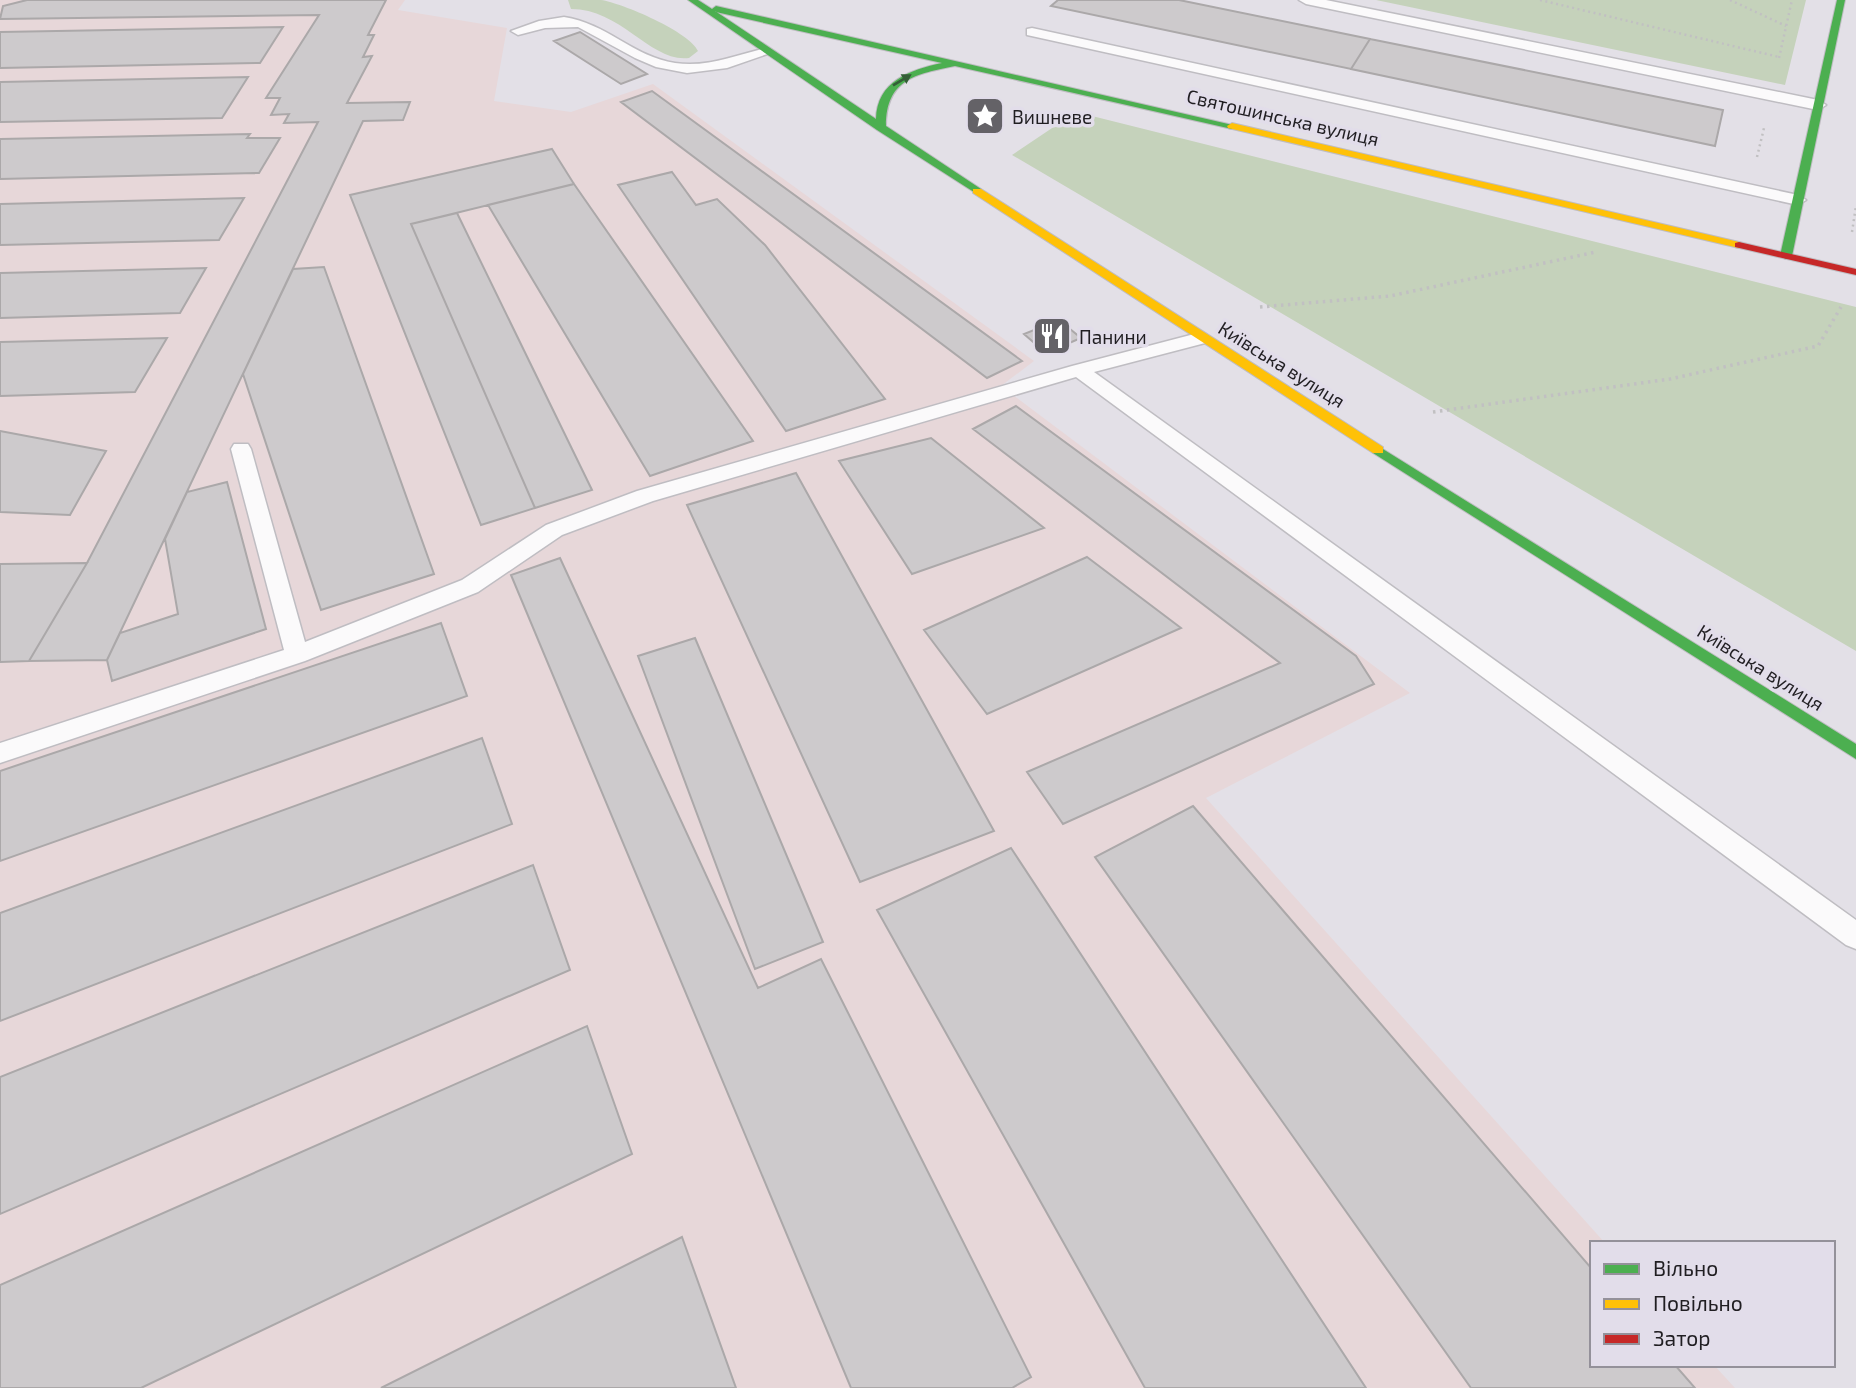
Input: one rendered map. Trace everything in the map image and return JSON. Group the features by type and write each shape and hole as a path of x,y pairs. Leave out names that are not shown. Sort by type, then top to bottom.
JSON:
{"street":[{"name":"Святошинська вулиця","path":"678,0 958,62 1856,272"},
{"path":"1786,256 1841,0"},
{"name":"Київська вулиця","path":"696,3 766,52 1202,338 1856,752"},
{"path":"881,128 877,112 884,93 915,73 958,62"}],"lane":[{"path":"1306,0 1818,105"},
{"path":"518,31 541,23 575,21 603,31 635,53 663,65 703,68 729,64 766,52"},
{"path":"1032,32 1798,200"},
{"path":"0,753 297,655 470,586 554,530 645,496 1079,370 1202,338"},
{"path":"1079,370 1856,936"},
{"path":"241,449 297,655"}],"path":[{"path":"1540,0 1779,57"},
{"path":"1730,0 1786,26"},
{"path":"1851,236 1856,206"},
{"path":"1260,307 1390,296 1607,249"},
{"path":"1433,412 1670,379 1818,346 1842,305"}],"shaded area":[{"path":"0,0 405,0 398,10 507,28 494,101 571,112 653,84 1034,361 1001,386 1410,693 1206,798 1603,1241 1590,1241 1590,1367 1716,1367 1735,1388 0,1388"}],"green space":[{"path":"568,0 601,0 624,7 669,27 692,43 698,51 689,58 662,52 606,17 571,9"},
{"path":"1376,0 1806,0 1785,85"},
{"path":"1076,112 1856,307 1856,651 1012,155"}],"building":[{"path":"27,0 386,0 368,35 374,35 363,57 372,56 347,103 410,102 403,120 363,121 107,660 29,661 87,563 318,122 284,123 289,114 271,115 280,98 266,98 319,15 0,19 3,6"},
{"path":"1058,0 1179,0 1370,39 1351,69 1051,6"},
{"path":"283,27 260,63 0,68 0,32"},
{"path":"580,32 647,74 621,84 554,41"},
{"path":"1370,39 1723,110 1715,146 1351,69"},
{"path":"248,77 222,118 0,122 0,82"},
{"path":"652,91 1022,361 987,378 621,102"},
{"path":"250,134 247,138 280,138 259,173 0,179 0,139"},
{"path":"552,149 574,184 411,224 535,508 481,525 350,195"},
{"path":"672,172 696,205 717,199 765,245 885,399 786,431 618,185"},
{"path":"574,184 753,441 650,476 488,205"},
{"path":"244,198 219,240 0,245 0,204"},
{"path":"457,213 592,490 535,508 411,224"},
{"path":"324,267 434,574 321,610 243,374 293,269"},
{"path":"206,268 180,313 0,318 0,273"},
{"name":"Панини","path":"1059,320 1081,338 1046,353 1024,334"},
{"path":"167,338 135,392 0,396 0,342"},
{"path":"1016,406 1356,656 1374,684 1063,824 1027,772 1280,663 973,429"},
{"path":"0,431 106,451 70,515 0,512"},
{"path":"931,438 1044,528 912,574 839,461"},
{"path":"796,473 994,831 860,882 687,505"},
{"path":"227,482 266,629 112,681 107,660 120,633 178,614 165,539 187,492"},
{"path":"1087,557 1181,628 987,714 924,630"},
{"path":"560,558 758,988 821,959 1031,1377 1012,1388 851,1388 511,575"},
{"path":"87,563 29,661 0,662 0,564"},
{"path":"441,623 467,696 0,861 0,771"},
{"path":"695,638 823,942 755,969 638,656"},
{"path":"482,738 512,824 0,1021 0,913"},
{"path":"1193,806 1590,1267 1590,1367 1677,1367 1695,1388 1471,1388 1095,857"},
{"path":"1011,848 1366,1388 1145,1388 877,910"},
{"path":"533,865 570,970 0,1214 0,1077"},
{"path":"587,1026 632,1154 141,1388 0,1388 0,1285"},
{"path":"682,1237 736,1388 381,1388"}],"traffic: fast":[{"path":"692,0 977,191"},
{"path":"1786,256 1841,0"},
{"path":"716,9 1232,126"},
{"path":"881,128 881,111 885,97 901,79 926,69 956,63"},
{"path":"1378,450 1856,752"}],"traffic: slow":[{"path":"1232,126 1739,245"},
{"path":"977,191 1378,450"}],"traffic: jam":[{"path":"1739,245 1856,272"}],"place":[{"name":"Вишневе","path":"985,116"},
{"name":"Панини","path":"1052,336"}]}
